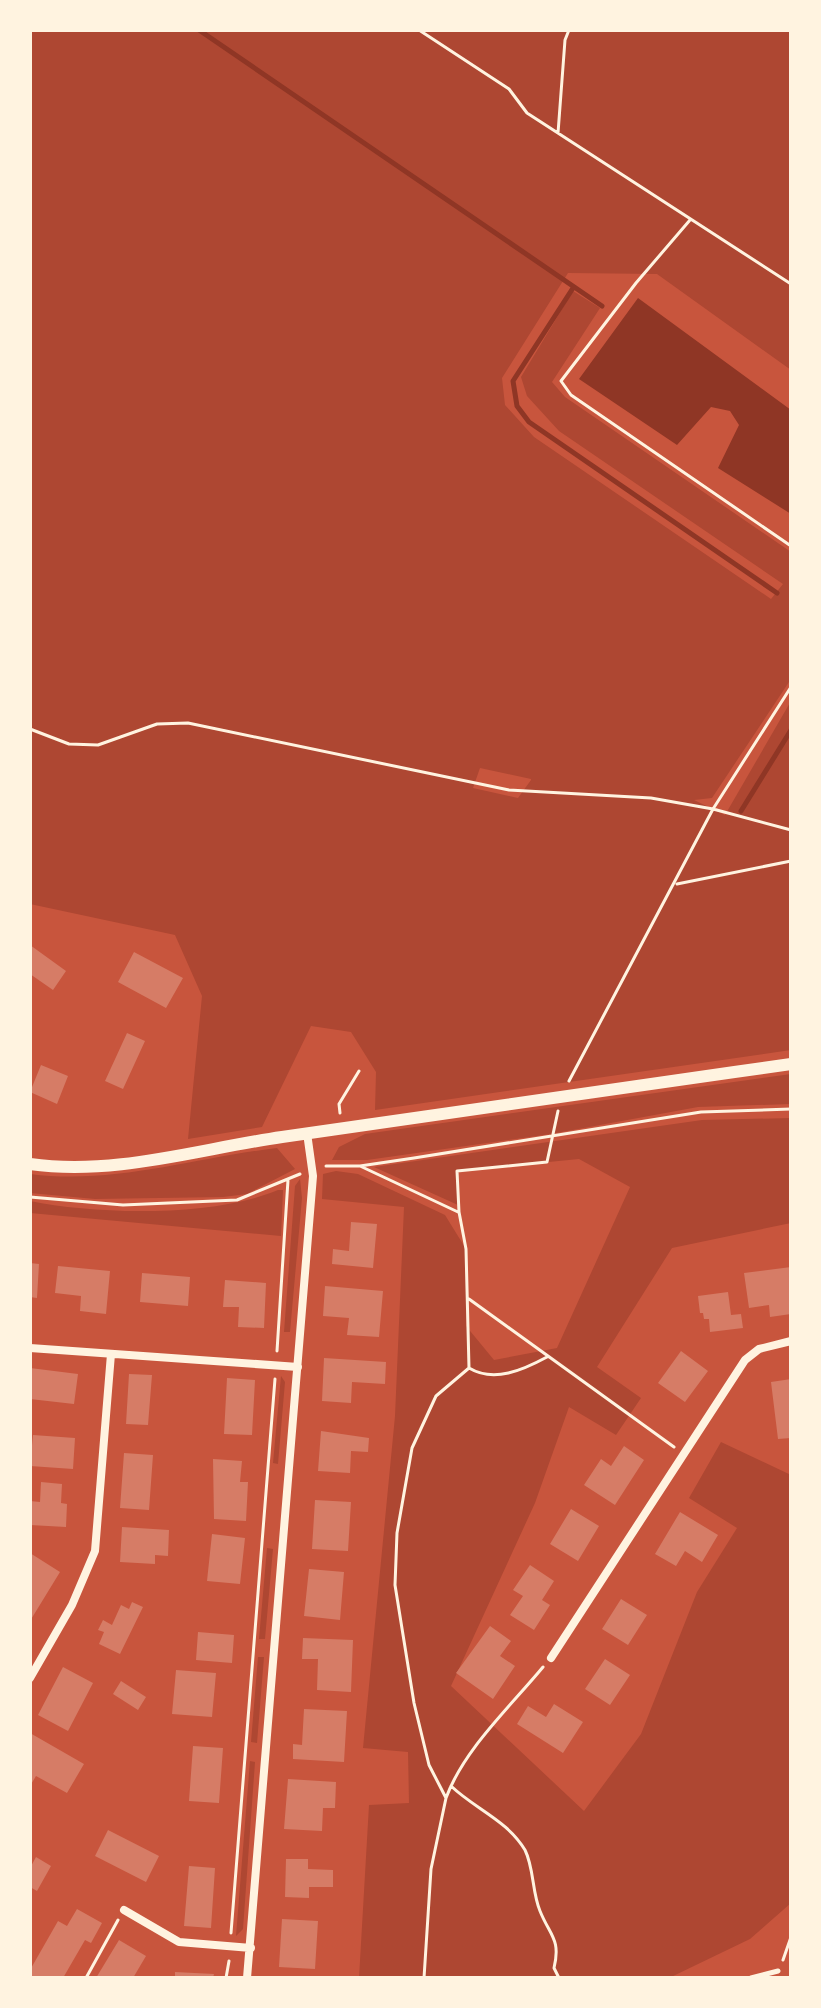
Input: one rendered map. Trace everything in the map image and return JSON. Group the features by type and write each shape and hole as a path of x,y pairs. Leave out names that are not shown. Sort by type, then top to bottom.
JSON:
{"street":[{"path":"30,1164 87,1168 122,1164 307,1133 791,1064"},
{"path":"247,1978 298,1367 312,1169 307,1133"},
{"path":"551,1658 745,1360 759,1349 791,1341"},
{"path":"30,1348 298,1367"},
{"path":"30,1678 72,1605 95,1551 111,1354"},
{"path":"124,1910 179,1942 251,1948"}],"lane":[{"path":"751,1978 778,1971"}],"path":[{"path":"419,30 509,89 527,113 791,284"},
{"path":"558,133 565,40 569,30"},
{"path":"690,220 636,283 561,381 571,395 791,546"},
{"path":"469,1368 466,1249 459,1212 457,1171 547,1162 561,1097 677,884 713,809 791,687"},
{"path":"30,729 69,744 98,745 157,724 188,723 509,790 651,798 713,809 791,830"},
{"path":"677,884 791,861"},
{"path":"341,1128 339,1104 359,1071"},
{"path":"30,1197 86,1203 188,1204 237,1200 312,1169 360,1166 701,1112 791,1109"},
{"path":"360,1166 459,1212"},
{"path":"226,1978 288,1180"},
{"path":"468,1298 684,1453"},
{"path":"469,1368 482,1376 497,1376 532,1366 548,1356"},
{"path":"446,1798 429,1765 414,1703 395,1585 397,1533 412,1448 436,1396 469,1368"},
{"path":"424,1978 428,1969 431,1869 446,1798 468,1754 551,1658"},
{"path":"451,1786 472,1806 497,1817 525,1851 539,1911 558,1949 554,1968 559,1978"},
{"path":"86,1978 124,1910"},
{"path":"778,1971 791,1937"}],"shaded area":[{"path":"30,30 791,30 791,370 657,274 568,273 502,378 505,405 534,437 771,599 783,584 559,431 527,396 521,377 573,291 600,308 552,382 565,397 791,552 791,679 712,798 694,800 725,815 791,701 791,1050 375,1110 376,1072 351,1032 311,1026 262,1127 188,1139 202,996 175,935 30,904","holes":["480,768 531,779 518,798 473,788"]},
{"path":"638,298 791,410 791,514 718,468 739,425 730,411 711,407 677,445 579,379"},
{"path":"791,1074 791,1104 698,1107 551,1134 367,1160 332,1160 339,1147 365,1134"},
{"path":"791,1118 791,1223 672,1248 597,1367 641,1398 616,1435 569,1407 535,1503 451,1686 584,1811 641,1734 697,1592 737,1528 689,1498 721,1442 791,1475 791,1903 750,1939 669,1978 359,1978 369,1805 409,1803 408,1752 363,1748 395,1416 404,1207 322,1199 323,1174 336,1171 358,1174 445,1215 466,1249 466,1326 494,1360 557,1348 630,1187 579,1159 458,1171 458,1205 374,1167 702,1120"},
{"path":"277,1148 295,1169 247,1194 95,1199 30,1193 30,1174 92,1176 123,1173"},
{"path":"300,1179 302,1198 290,1332 284,1332 295,1186"},
{"path":"283,1190 281,1236 30,1213 30,1201 88,1209 156,1211 222,1205"},
{"path":"281,1376 285,1382 278,1464 273,1463"},
{"path":"267,1548 273,1549 265,1639 259,1639"},
{"path":"258,1657 264,1657 257,1743 251,1742"},
{"path":"250,1761 255,1762 243,1929 236,1936"}],"building":[{"path":"30,945 66,971 53,990 30,974"},
{"path":"134,952 183,978 166,1008 118,982"},
{"path":"127,1033 145,1041 123,1089 105,1081"},
{"path":"41,1065 68,1076 57,1104 30,1092"},
{"path":"351,1222 377,1224 373,1268 332,1264 333,1249 349,1251"},
{"path":"30,1263 39,1264 37,1298 30,1297"},
{"path":"58,1266 110,1271 106,1314 80,1311 81,1296 55,1293"},
{"path":"791,1267 791,1314 770,1317 769,1305 749,1308 744,1273"},
{"path":"142,1273 190,1277 188,1306 140,1302"},
{"path":"225,1280 266,1283 264,1328 238,1327 239,1307 223,1307"},
{"path":"325,1286 383,1291 379,1337 347,1335 349,1318 323,1316"},
{"path":"728,1292 731,1315 741,1314 743,1328 710,1332 709,1319 704,1319 703,1313 700,1313 698,1296"},
{"path":"681,1351 708,1371 685,1402 658,1383"},
{"path":"324,1358 386,1362 385,1384 352,1382 351,1403 322,1401"},
{"path":"30,1368 78,1374 74,1404 30,1399"},
{"path":"129,1374 152,1375 148,1425 126,1424"},
{"path":"227,1378 255,1380 252,1435 224,1434"},
{"path":"791,1379 791,1438 778,1439 771,1382"},
{"path":"321,1431 369,1438 368,1452 351,1451 350,1473 318,1471"},
{"path":"33,1435 75,1438 73,1469 30,1466"},
{"path":"624,1446 644,1460 615,1505 584,1485 601,1459 611,1466"},
{"path":"124,1453 153,1455 149,1510 120,1508"},
{"path":"213,1459 242,1461 240,1482 248,1482 246,1521 214,1519"},
{"path":"41,1482 62,1484 61,1503 67,1504 66,1527 30,1525 30,1501 40,1502"},
{"path":"315,1500 351,1502 348,1551 312,1549"},
{"path":"571,1509 599,1526 578,1561 550,1544"},
{"path":"680,1512 718,1535 702,1562 685,1551 676,1566 655,1554"},
{"path":"122,1527 169,1530 168,1556 155,1555 155,1564 120,1562"},
{"path":"212,1534 245,1538 240,1584 207,1581"},
{"path":"30,1553 60,1572 30,1621"},
{"path":"530,1565 554,1581 542,1600 550,1605 534,1630 510,1615 523,1596 513,1590"},
{"path":"309,1569 344,1572 340,1620 304,1616"},
{"path":"621,1599 647,1615 628,1645 602,1629"},
{"path":"132,1602 143,1607 120,1654 99,1644 104,1632 98,1630 103,1620 112,1625 121,1605 129,1609"},
{"path":"490,1626 511,1641 500,1656 515,1666 493,1699 456,1673"},
{"path":"198,1632 234,1635 232,1663 196,1660"},
{"path":"303,1638 353,1640 351,1692 317,1690 318,1659 302,1659"},
{"path":"605,1659 630,1675 610,1705 585,1689"},
{"path":"63,1667 93,1683 68,1731 38,1715"},
{"path":"176,1670 216,1673 212,1717 172,1714"},
{"path":"121,1681 146,1697 138,1710 113,1694"},
{"path":"554,1704 583,1722 563,1753 517,1724 528,1706 546,1717"},
{"path":"304,1709 347,1711 344,1762 293,1759 293,1744 302,1745"},
{"path":"30,1733 84,1764 67,1793 36,1776 30,1786"},
{"path":"193,1746 223,1748 219,1803 189,1801"},
{"path":"288,1779 336,1782 335,1808 323,1808 322,1831 284,1829"},
{"path":"108,1830 159,1856 146,1882 95,1856"},
{"path":"36,1857 51,1866 37,1891 30,1887 30,1868"},
{"path":"286,1859 308,1859 308,1869 333,1870 333,1887 309,1887 309,1898 285,1897"},
{"path":"189,1866 215,1868 211,1928 184,1926"},
{"path":"77,1909 102,1923 91,1943 85,1940 63,1978 30,1978 30,1970 58,1921 67,1926"},
{"path":"282,1919 318,1921 315,1969 279,1967"},
{"path":"119,1940 146,1956 133,1978 96,1978"},
{"path":"175,1972 214,1974 213,1978 175,1978"}],"waterway":[{"path":"199,30 602,306"},
{"path":"573,288 513,381 517,406 529,422 777,593"},
{"path":"741,811 791,730"}]}
